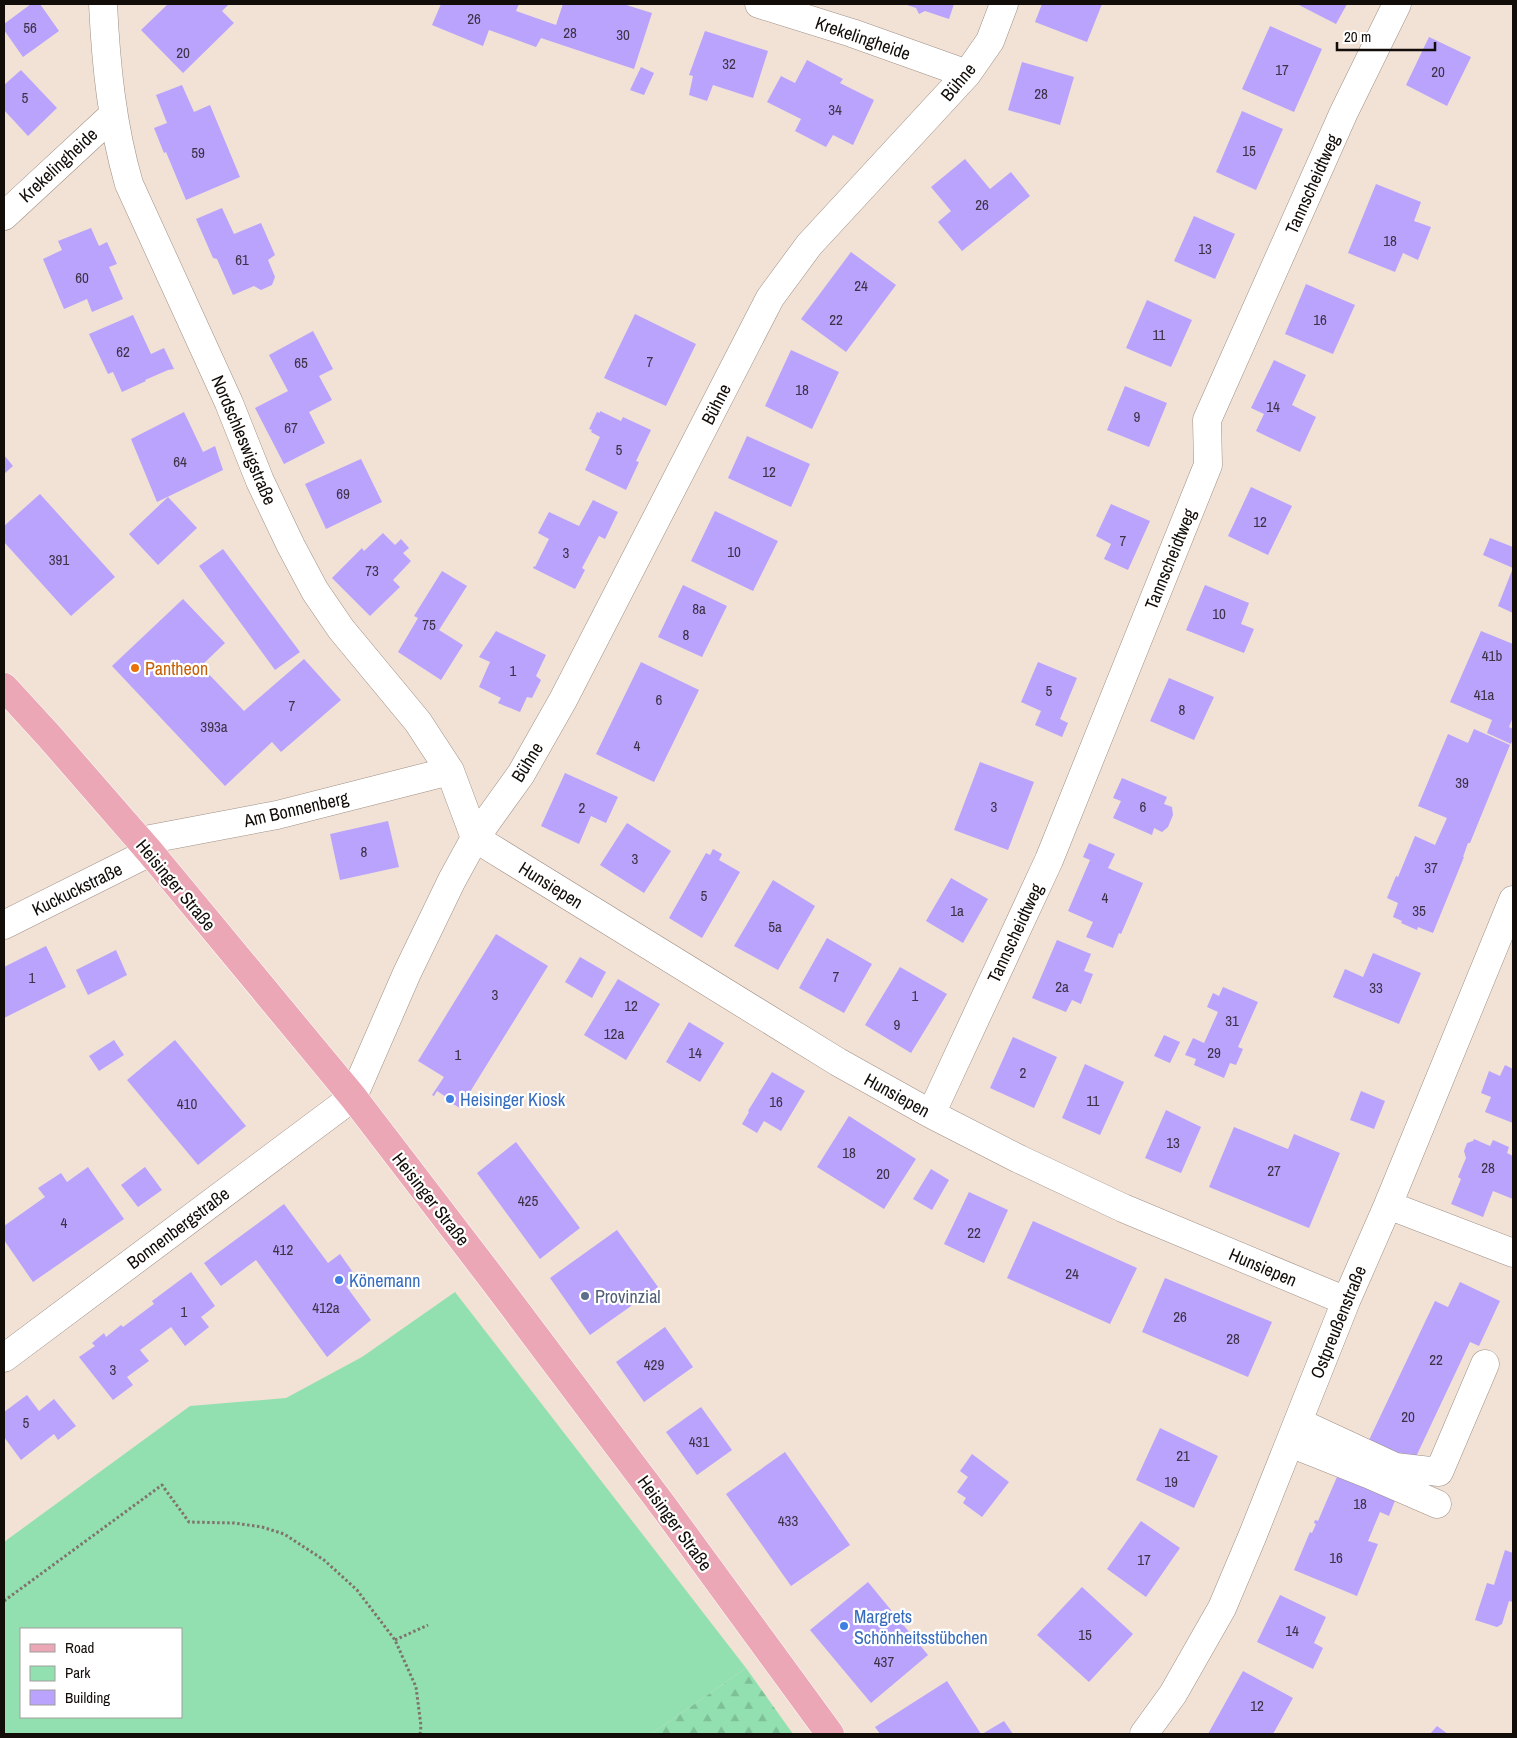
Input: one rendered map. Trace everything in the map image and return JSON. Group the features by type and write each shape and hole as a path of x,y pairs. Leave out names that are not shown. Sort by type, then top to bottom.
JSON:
{"main road":[{"name":"Heisinger Straße","path":"4,687 145,846 353,1097 664,1507 830,1734"}],"street":[{"name":"Nordschleswigstraße","path":"103,4 106,64 113,115 121,157 129,184 229,403 260,481 315,591 341,629 418,722 450,771 475,838"},
{"name":"Krekelingheide","path":"759,4 852,33 966,74"},
{"name":"Bühne","path":"475,838 521,774 564,700 770,298 809,245 966,74 990,41 1004,4"},
{"name":"Tannscheidtweg","path":"930,1114 1049,860 1208,465 1207,420 1344,112 1397,4"},
{"name":"Krekelingheide","path":"4,216 113,115"},
{"name":"Am Bonnenberg","path":"145,846 450,771"},
{"name":"Hunsiepen","path":"475,838 838,1062 930,1114 1123,1208 1346,1301"},
{"path":"353,1097 407,973 452,880 475,838"},
{"name":"Kuckuckstraße","path":"4,925 145,846"},
{"name":"Ostpreußenstraße","path":"1144,1734 1174,1694 1222,1608 1346,1301 1388,1205 1513,900"},
{"name":"Bonnenbergstraße","path":"4,1358 353,1097"},
{"path":"1388,1205 1513,1253"},
{"path":"1294,1432 1395,1467 1439,1472 1485,1364"},
{"path":"1294,1432 1368,1474 1437,1504"}],"path":[{"path":"4,1601 162,1485 189,1522 234,1523 262,1527 284,1534 324,1560 358,1590 396,1640 416,1687 421,1726 420,1734"},
{"path":"396,1640 428,1625"}],"green space":[{"path":"455,1292 746,1668 651,1734 4,1734 4,1542 190,1406 286,1398 362,1357"},
{"path":"746,1668 793,1734 651,1734"}],"building":[{"path":"31,4 40,4 59,31 23,57 4,30 4,24"},
{"path":"168,4 229,4 222,11 234,23 183,73 141,30"},
{"path":"441,4 519,4 516,11 556,25 563,4 623,4 652,13 634,69 541,38 536,47 489,30 483,46 432,25"},
{"path":"904,4 954,4 949,19 925,11 919,14 916,8"},
{"path":"1042,4 1102,4 1087,42 1035,22"},
{"path":"1297,4 1347,4 1336,24"},
{"path":"1270,26 1322,49 1294,112 1242,89"},
{"path":"705,31 768,51 753,98 713,85 707,101 689,95 693,76 689,75"},
{"path":"1429,37 1471,57 1447,106 1406,85"},
{"path":"807,60 843,79 840,83 874,100 853,145 833,135 826,147 795,131 801,119 767,102 781,76 795,83"},
{"path":"1022,62 1074,77 1060,125 1008,110"},
{"path":"641,67 654,73 644,95 630,90"},
{"path":"21,70 57,108 28,136 4,110 4,85"},
{"path":"182,85 194,112 210,105 240,177 186,200 154,128 167,123 156,95"},
{"path":"1242,111 1283,129 1256,190 1216,172"},
{"path":"965,159 990,189 1011,172 1030,196 962,251 938,222 951,211 931,187"},
{"path":"1376,184 1421,202 1414,221 1431,227 1418,260 1403,253 1395,272 1348,253"},
{"path":"222,208 234,234 261,223 275,255 268,260 275,277 272,285 261,290 254,286 233,295 217,259 213,258 196,219"},
{"path":"1194,216 1235,234 1215,279 1174,261"},
{"path":"91,228 99,246 107,242 117,264 109,267 123,299 92,312 87,299 64,309 43,259 62,250 58,241"},
{"path":"851,252 896,285 846,352 801,319"},
{"path":"1306,284 1355,305 1333,354 1285,334"},
{"path":"1147,300 1192,320 1171,367 1126,348"},
{"path":"635,314 696,344 666,406 604,378"},
{"path":"133,315 151,354 164,348 174,369 145,380 122,392 113,372 108,374 89,334"},
{"path":"313,331 333,369 319,376 332,400 309,412 325,443 284,464 255,408 288,391 269,355"},
{"path":"791,350 839,372 812,429 765,406"},
{"path":"1274,360 1306,375 1292,405 1316,417 1300,452 1256,431 1264,414 1251,408"},
{"path":"1125,386 1167,403 1149,447 1107,430"},
{"path":"600,411 621,421 623,417 651,430 636,461 639,462 626,490 585,470 600,437 589,429 597,412 600,413"},
{"path":"184,412 203,452 215,446 223,470 157,502 131,439"},
{"path":"747,436 810,464 791,507 728,478"},
{"path":"4,455 13,466 4,474"},
{"path":"361,459 382,502 326,529 305,484"},
{"path":"1251,487 1292,506 1268,555 1228,536"},
{"path":"40,494 115,577 71,616 4,542 4,526"},
{"path":"168,497 197,528 158,565 129,534"},
{"path":"593,500 618,512 605,539 599,536 582,568 585,570 575,589 533,568 549,539 538,533 549,512 579,526"},
{"path":"1111,504 1150,521 1128,570 1104,559 1111,544 1096,536"},
{"path":"715,511 778,541 753,591 691,561"},
{"path":"383,533 395,545 401,539 409,548 403,553 411,561 393,580 400,587 370,616 332,578 362,548 364,551"},
{"path":"1490,538 1513,547 1513,568 1483,555"},
{"path":"223,549 300,652 275,670 199,566"},
{"path":"1513,568 1513,613 1498,606"},
{"path":"442,571 467,586 439,630 463,645 441,680 398,652 418,618 414,616"},
{"path":"683,585 727,606 702,657 658,637"},
{"path":"1205,585 1249,603 1241,624 1254,629 1244,653 1186,630"},
{"path":"183,599 225,643 201,666 244,711 304,659 341,700 281,752 272,742 225,786 112,666"},
{"path":"496,631 546,655 536,676 541,680 532,698 527,697 520,712 498,703 501,698 479,687 490,662 479,657"},
{"path":"1481,631 1513,644 1513,717 1509,727 1513,729 1511,744 1487,733 1492,720 1450,702"},
{"path":"641,662 699,690 654,782 596,754"},
{"path":"1038,662 1077,678 1060,719 1068,723 1062,737 1035,725 1041,711 1021,702"},
{"path":"1169,678 1214,697 1194,740 1150,721"},
{"path":"1474,729 1510,745 1470,843 1468,843 1433,933 1418,927 1417,930 1393,917 1398,903 1387,898 1415,836 1435,845 1447,818 1418,806 1448,734 1468,743"},
{"path":"980,762 1034,782 1008,850 954,830"},
{"path":"565,773 618,797 606,823 591,816 579,844 541,826"},
{"path":"1122,778 1167,797 1164,804 1172,807 1173,815 1168,827 1162,832 1154,828 1152,835 1113,818 1121,801 1113,798"},
{"path":"388,821 399,867 340,880 330,834"},
{"path":"627,823 671,851 644,893 600,865"},
{"path":"1089,843 1115,854 1108,868 1143,883 1113,948 1086,937 1093,922 1068,911 1090,860 1083,857"},
{"path":"713,849 722,854 719,860 740,872 702,938 669,918 706,853 710,855"},
{"path":"951,878 988,899 963,943 926,921"},
{"path":"773,880 815,906 778,970 734,946"},
{"path":"496,934 548,966 460,1108 437,1091 434,1096 432,1095 444,1077 418,1061"},
{"path":"827,938 872,964 844,1013 799,988"},
{"path":"1057,940 1091,954 1084,971 1093,974 1081,1004 1072,1000 1066,1012 1032,998"},
{"path":"46,946 66,987 4,1018 4,967"},
{"path":"116,950 127,975 88,995 76,970"},
{"path":"1373,953 1421,973 1399,1024 1333,997 1345,969 1363,977"},
{"path":"580,957 606,972 592,998 565,982"},
{"path":"900,967 947,994 911,1053 865,1025"},
{"path":"618,979 660,1004 626,1060 584,1035"},
{"path":"1223,987 1258,1002 1238,1047 1243,1049 1236,1065 1230,1063 1224,1078 1194,1065 1196,1059 1185,1055 1193,1038 1204,1043 1218,1012 1207,1007 1213,993 1219,996"},
{"path":"689,1022 724,1043 700,1082 666,1062"},
{"path":"1164,1035 1180,1042 1170,1063 1154,1056"},
{"path":"1013,1037 1057,1057 1034,1108 990,1088"},
{"path":"114,1040 124,1055 99,1071 89,1056"},
{"path":"175,1040 246,1126 198,1165 127,1080"},
{"path":"1085,1064 1124,1082 1100,1135 1062,1118"},
{"path":"1505,1065 1513,1069 1513,1123 1485,1112 1491,1097 1481,1093 1489,1071 1500,1076"},
{"path":"772,1072 805,1091 781,1131 764,1121 757,1133 742,1124"},
{"path":"1361,1091 1385,1101 1374,1129 1350,1120"},
{"path":"1166,1110 1201,1127 1181,1173 1145,1158"},
{"path":"849,1116 916,1159 884,1209 817,1167"},
{"path":"1234,1127 1288,1149 1294,1134 1340,1153 1309,1228 1209,1187"},
{"path":"1474,1139 1490,1146 1493,1140 1509,1147 1507,1153 1513,1156 1513,1199 1493,1191 1483,1217 1451,1204 1461,1179 1458,1177 1466,1158 1464,1151 1467,1143"},
{"path":"516,1142 580,1228 540,1259 477,1173"},
{"path":"88,1167 124,1219 33,1282 4,1240 4,1226 45,1197 38,1188 61,1173 67,1182"},
{"path":"145,1167 162,1190 138,1207 121,1185"},
{"path":"931,1169 949,1180 932,1210 913,1199"},
{"path":"969,1192 1008,1210 984,1263 944,1244"},
{"path":"284,1204 328,1263 340,1254 357,1278 346,1286 371,1320 327,1357 256,1260 221,1286 204,1263"},
{"path":"1033,1221 1137,1268 1110,1324 1007,1278"},
{"path":"617,1230 658,1287 590,1335 550,1278"},
{"path":"191,1272 215,1306 201,1317 209,1327 185,1346 171,1327 140,1350 149,1361 127,1377 133,1385 113,1400 79,1357 95,1346 92,1343 104,1333 106,1337 121,1325 123,1327 154,1304 152,1301"},
{"path":"1165,1278 1272,1322 1248,1377 1142,1332"},
{"path":"1460,1282 1500,1301 1479,1346 1470,1342 1414,1461 1369,1440 1435,1301 1448,1307"},
{"path":"665,1327 693,1367 644,1402 616,1362"},
{"path":"27,1395 39,1411 54,1399 76,1426 58,1440 54,1434 21,1460 4,1437 4,1412"},
{"path":"701,1407 732,1450 697,1475 666,1432"},
{"path":"1160,1428 1218,1456 1194,1508 1136,1480"},
{"path":"785,1452 850,1545 791,1586 726,1494"},
{"path":"972,1454 1009,1482 982,1517 963,1503 966,1498 957,1492 968,1477 960,1471"},
{"path":"1340,1470 1398,1493 1389,1516 1380,1512 1368,1541 1378,1544 1357,1596 1294,1570 1310,1532 1312,1533 1316,1524 1314,1523 1315,1520 1318,1521"},
{"path":"1141,1521 1180,1548 1146,1597 1107,1569"},
{"path":"1505,1550 1513,1553 1513,1602 1509,1601 1502,1624 1497,1627 1475,1620 1487,1583 1494,1585"},
{"path":"868,1582 928,1655 871,1703 810,1630"},
{"path":"1082,1587 1133,1634 1089,1682 1037,1635"},
{"path":"1280,1595 1326,1617 1314,1643 1323,1648 1313,1669 1257,1642"},
{"path":"1243,1671 1293,1698 1273,1734 1208,1734"},
{"path":"947,1681 981,1734 880,1734 875,1727"},
{"path":"1004,1721 1013,1734 982,1734"},
{"path":"1437,1726 1448,1734 1430,1734"}],"place":[{"name":"Pantheon","path":"135,668"},
{"name":"Heisinger Kiosk","path":"450,1099"},
{"name":"Könemann","path":"339,1280"},
{"name":"Provinzial","path":"585,1296"},
{"name":"Margrets Schönheitsstübchen","path":"844,1626"}]}
